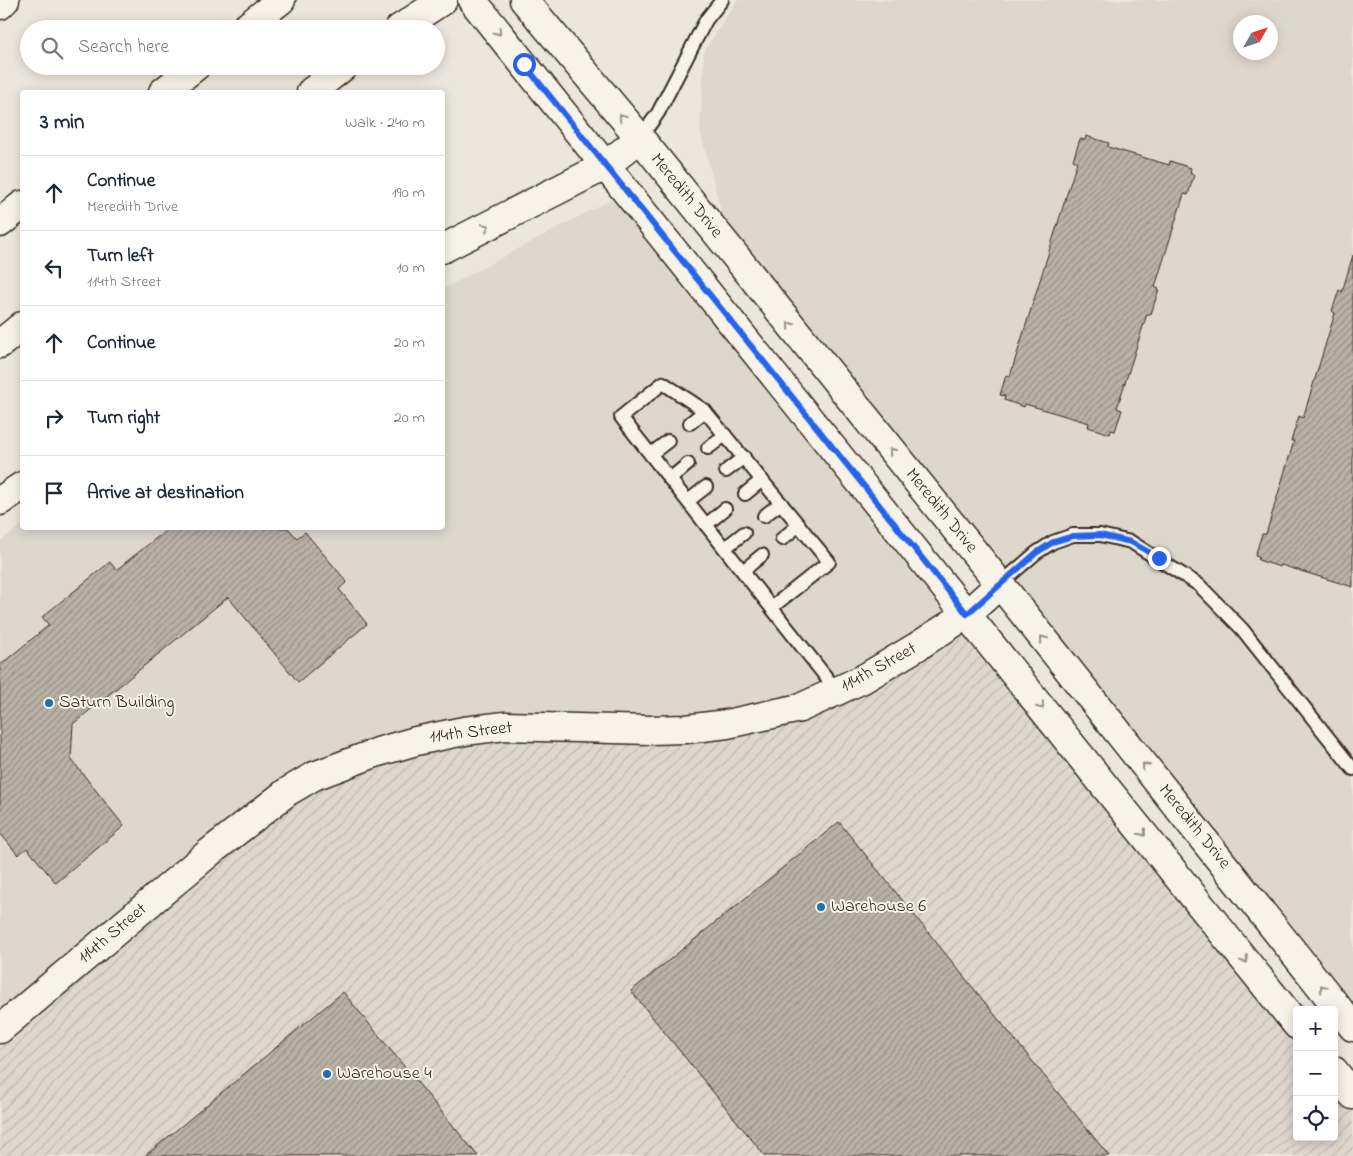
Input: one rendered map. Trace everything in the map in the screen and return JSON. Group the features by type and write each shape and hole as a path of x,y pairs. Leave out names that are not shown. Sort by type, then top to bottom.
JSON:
{"main road":[{"path":"0,5 5,0"},
{"path":"255,20 281,0"},
{"path":"413,20 443,0"},
{"path":"472,0 1293,1020"},
{"name":"Meredith Drive","path":"524,0 640,138 1353,1026"},
{"path":"166,90 185,75"},
{"path":"314,90 333,75"},
{"path":"445,247 606,166 640,138"},
{"path":"0,223 20,207"},
{"path":"0,344 20,328"},
{"path":"0,500 20,487"},
{"name":"114th Street","path":"0,1030 210,852 287,792 314,776 416,740 464,731 505,726 650,730 686,729 727,724 800,708 863,679 967,614 1000,584"},
{"path":"1338,1076 1353,1095"}],"lane":[{"path":"640,138 658,113 706,20 722,0"},
{"path":"772,607 829,562 705,411 663,383 622,417 837,691"},
{"path":"690,423 705,411"},
{"path":"708,448 725,435"},
{"path":"651,454 668,441"},
{"path":"726,471 744,457"},
{"path":"670,479 688,464"},
{"path":"745,494 762,480"},
{"path":"688,501 706,487"},
{"path":"764,516 781,503"},
{"path":"706,525 726,510"},
{"path":"782,539 799,525"},
{"path":"725,548 744,533"},
{"path":"1000,584 1036,553 1053,542 1073,536 1100,535 1131,542 1199,585 1242,629 1353,769"},
{"path":"743,571 762,555"}],"shaded area":[{"path":"737,0 1353,0 1353,1027 732,253 700,130 704,52"},
{"path":"627,191 967,614 918,646 0,1028 0,541 20,526 20,530 445,530 445,288"},
{"path":"967,614 1293,1020 1293,1141 1338,1141 1338,1076 1353,1095 1353,1156 0,1156 0,1029 210,852 378,752 800,708"}],"building":[{"path":"1086,136 1109,143 1108,147 1169,165 1170,161 1191,168 1190,173 1194,175 1188,195 1184,194 1155,287 1159,289 1151,314 1147,314 1117,408 1122,410 1115,431 1111,430 1110,434 1088,427 1089,423 1025,404 1024,407 1004,400 1005,396 1000,395 1006,375 1010,376 1077,162 1073,160 1080,139 1085,140"},
{"path":"1353,255 1353,587 1281,565 1280,567 1258,560 1259,557 1255,556 1262,534 1266,534 1294,441 1291,441 1299,416 1303,418 1335,313 1332,311 1339,290 1342,292"},
{"name":"Saturn Building","path":"166,530 290,530 297,538 305,532 347,582 339,589 367,624 298,682 228,597 73,724 71,759 124,826 56,883 27,848 18,855 0,833 0,665 49,625 42,617 110,562 116,570"},
{"name":"Warehouse 6","path":"839,822 1109,1156 765,1156 631,991"},
{"name":"Warehouse 4","path":"343,992 478,1156 145,1156"}],"place":[{"name":"Saturn Building","path":"49,703"},
{"name":"Warehouse 6","path":"821,907"},
{"name":"Warehouse 4","path":"327,1074"}],"route":[{"path":"524,64 967,614 1036,553 1053,542 1073,536 1100,535 1131,542 1159,558"}]}
